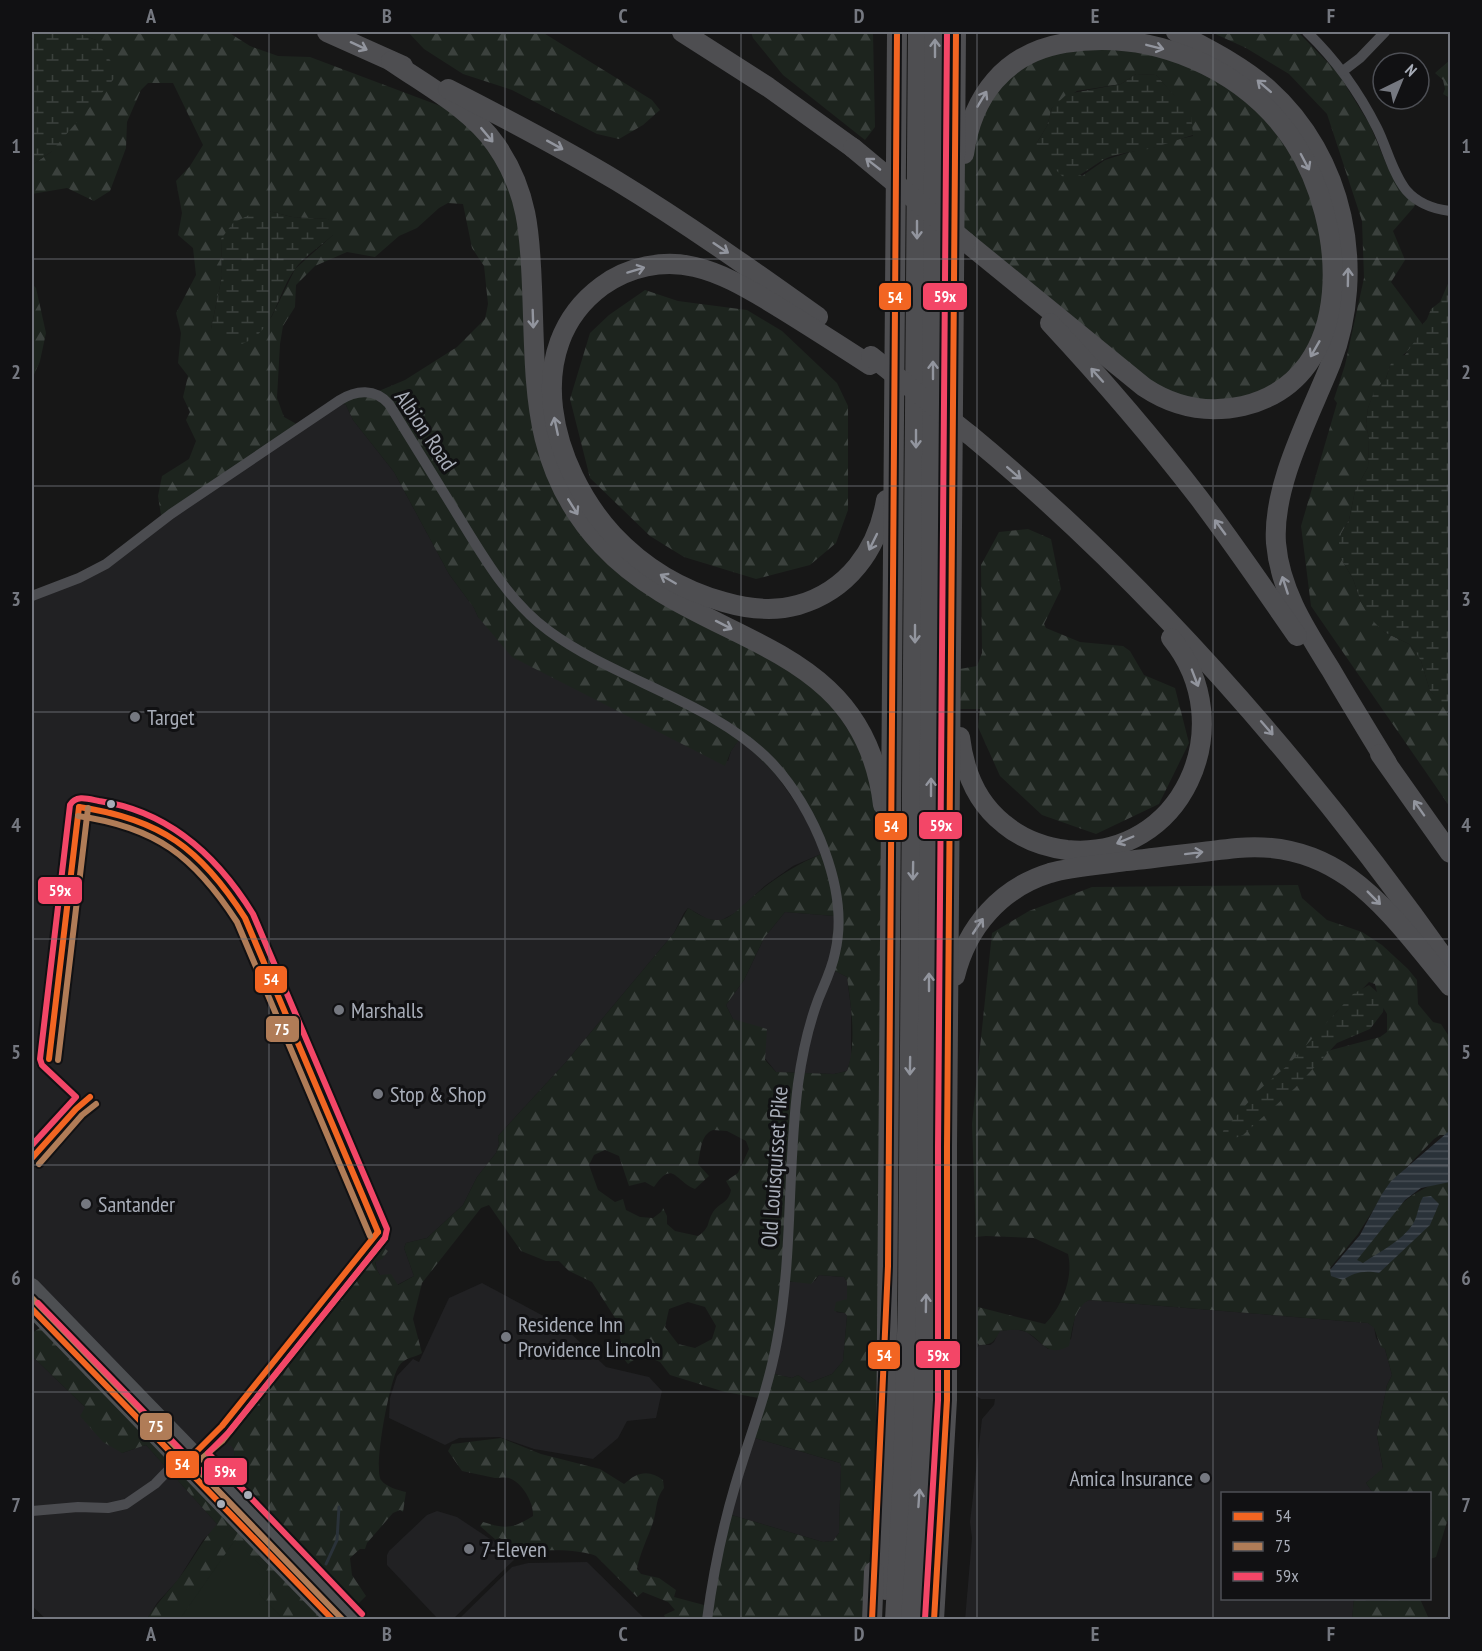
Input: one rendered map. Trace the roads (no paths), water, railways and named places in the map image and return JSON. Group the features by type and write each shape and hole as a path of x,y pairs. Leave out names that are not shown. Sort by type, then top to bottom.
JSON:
{"highway":[{"path":"327,32 391,61 520,126 615,180 706,238 970,435 1042,497 1197,651 1284,748 1359,842 1450,966"},
{"path":"682,32 775,92 854,148"},
{"path":"704,32 854,148 1144,387 1164,399 1196,408 1227,409 1248,404 1269,395 1289,382 1314,353 1324,331 1331,306 1333,265 1325,213 1310,171 1294,142 1270,113 1232,81 1202,63 1157,47 1115,40 1062,43 1029,54 1003,71 984,94 970,125 955,216"},
{"path":"884,1620 897,32"},
{"path":"895,1620 902,1499 908,1290 918,32"},
{"path":"911,1620 922,1457 926,1306 935,32"},
{"path":"934,1620 946,1438 956,32"},
{"path":"1176,32 1240,67 1282,103 1315,148 1330,178 1340,208 1346,237 1348,265 1348,293 1344,322 1331,362 1283,485 1276,540 1281,575 1294,609 1387,763"},
{"path":"391,61 481,127 502,154 518,186 525,206 530,238 536,394 540,421 555,473 584,523 610,554 645,582 806,670 837,698 860,732 875,766 881,793 891,932"},
{"path":"970,245 1067,342 1177,470 1226,535 1450,853"},
{"path":"871,360 719,275 687,265 654,265 629,271 616,277 592,294 575,312 562,334 554,358 551,381 552,405 560,443 575,479 596,514 621,543 654,570 691,591 729,603 767,609 796,605 825,594 851,574 866,556 877,534 884,511 894,423"},
{"path":"952,632 963,756 973,787 993,814 1010,829 1029,840 1060,849 1094,849 1116,844 1138,834 1167,812 1189,781 1201,746 1203,709 1194,675 1183,654 1096,549"},
{"path":"949,1020 954,979 967,942 987,912 1017,888 1039,877 1064,870 1249,846 1274,847 1301,852 1326,862 1349,876 1386,910 1450,986"},
{"path":"872,1620 888,1307"},
{"path":"924,1620 938,1458 946,1326"}],"main road":[{"path":"32,1286 187,1453 333,1620"},
{"path":"32,1309 187,1453 356,1620"}],"street":[{"path":"1307,32 1343,71 1377,128 1399,180 1408,192 1425,206 1450,211"},
{"path":"1343,71 1386,32"},
{"name":"Albion Road","path":"32,596 79,578 106,564 176,510 334,404 352,394 371,393 381,396 389,404 486,561 525,611 550,632 577,649 716,720 747,741"},
{"name":"Old Louisquisset Pike","path":"707,1620 726,1519 759,1414 776,1346 786,1278 792,1148 798,1082 808,1031 832,966 839,931 834,886 828,861 815,829 789,783 768,759 747,741"},
{"path":"32,1511 78,1507 108,1508 126,1504 155,1484 187,1453"}],"waterway":[{"path":"326,1564 337,1540 339,1507"}],"place":[{"name":"Target","path":"135,717"},
{"name":"Marshalls","path":"339,1010"},
{"name":"Stop & Shop","path":"378,1094"},
{"name":"Santander","path":"86,1204"},
{"name":"Residence Inn Providence Lincoln","path":"506,1337"},
{"name":"Amica Insurance","path":"1205,1478"},
{"name":"7-Eleven","path":"469,1549"}]}
